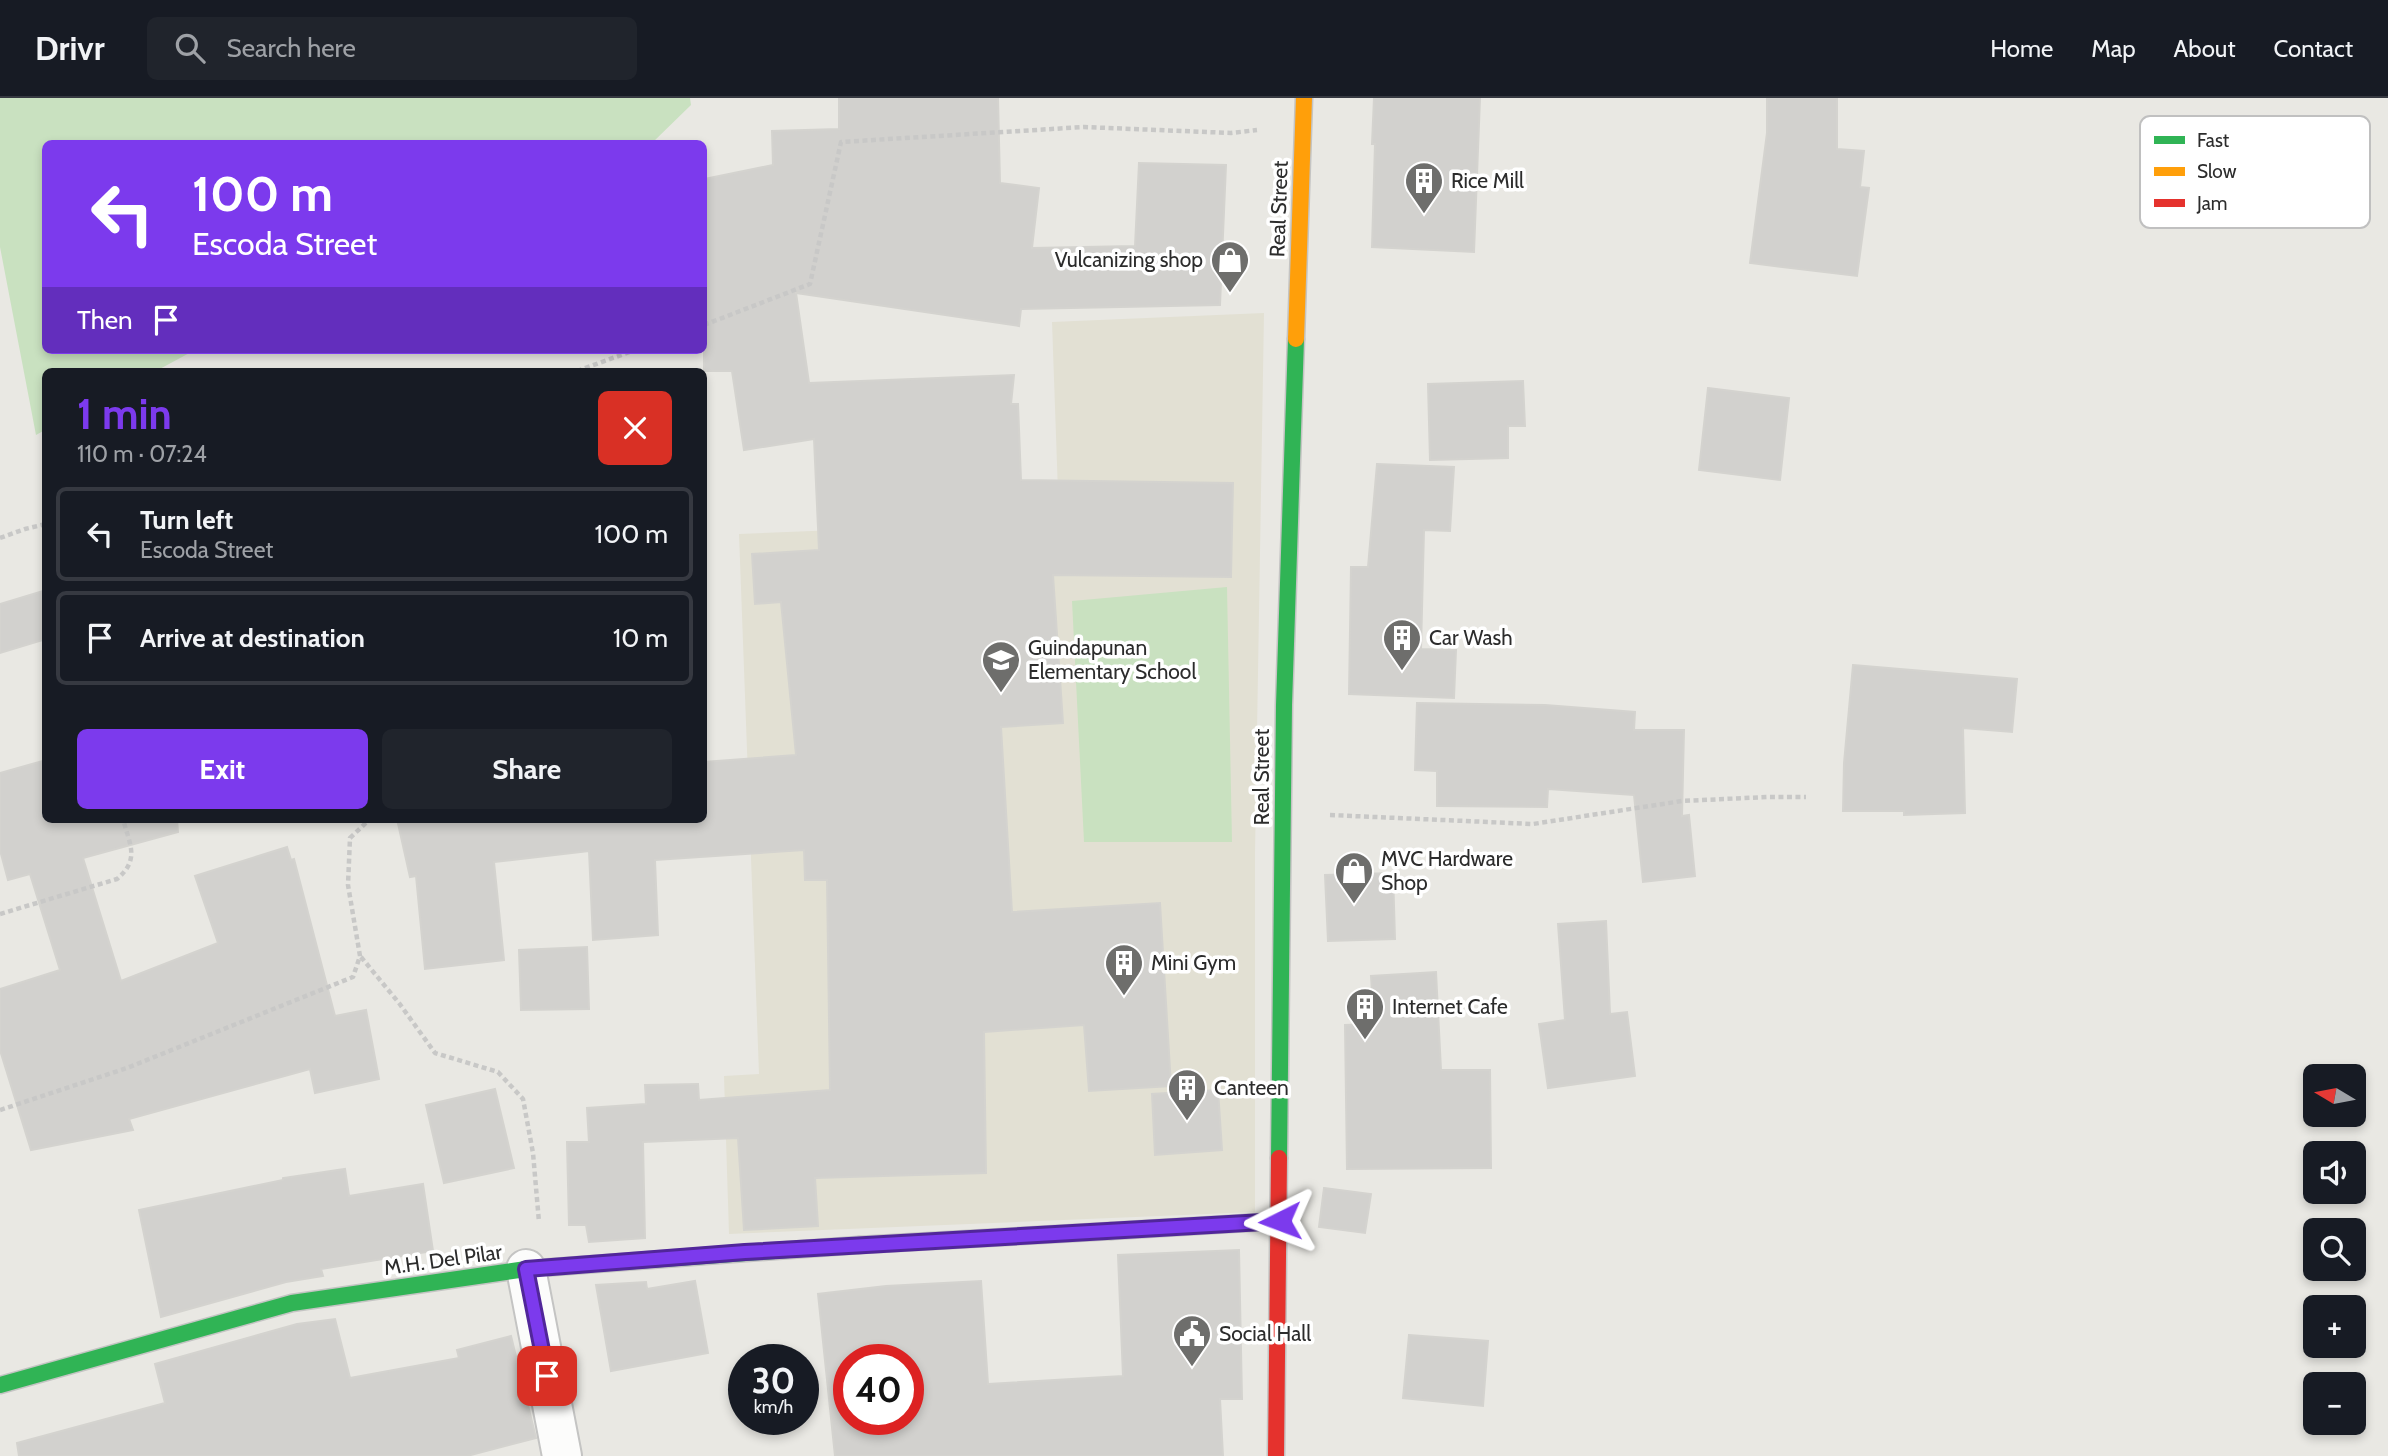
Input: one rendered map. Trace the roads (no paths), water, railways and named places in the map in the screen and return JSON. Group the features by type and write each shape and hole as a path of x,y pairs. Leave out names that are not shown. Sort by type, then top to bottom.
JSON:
{"main road":[{"name":"Real Street","path":"1276,1456 1284,691 1304,98"},
{"name":"M.H. Del Pilar","path":"0,1385 292,1304 536,1269 745,1252 1280,1221"}],"street":[{"path":"536,1269 562,1456"}],"place":[{"name":"Rice Mill","path":"1424,215"},
{"name":"Vulcanizing shop","path":"1230,294"},
{"name":"Car Wash","path":"1402,672"},
{"name":"Guindapunan Elementary School","path":"1001,694"},
{"name":"MVC Hardware Shop","path":"1354,905"},
{"name":"Mini Gym","path":"1124,997"},
{"name":"Internet Cafe","path":"1365,1041"},
{"name":"Canteen","path":"1187,1122"},
{"name":"Social Hall","path":"1192,1368"}]}
